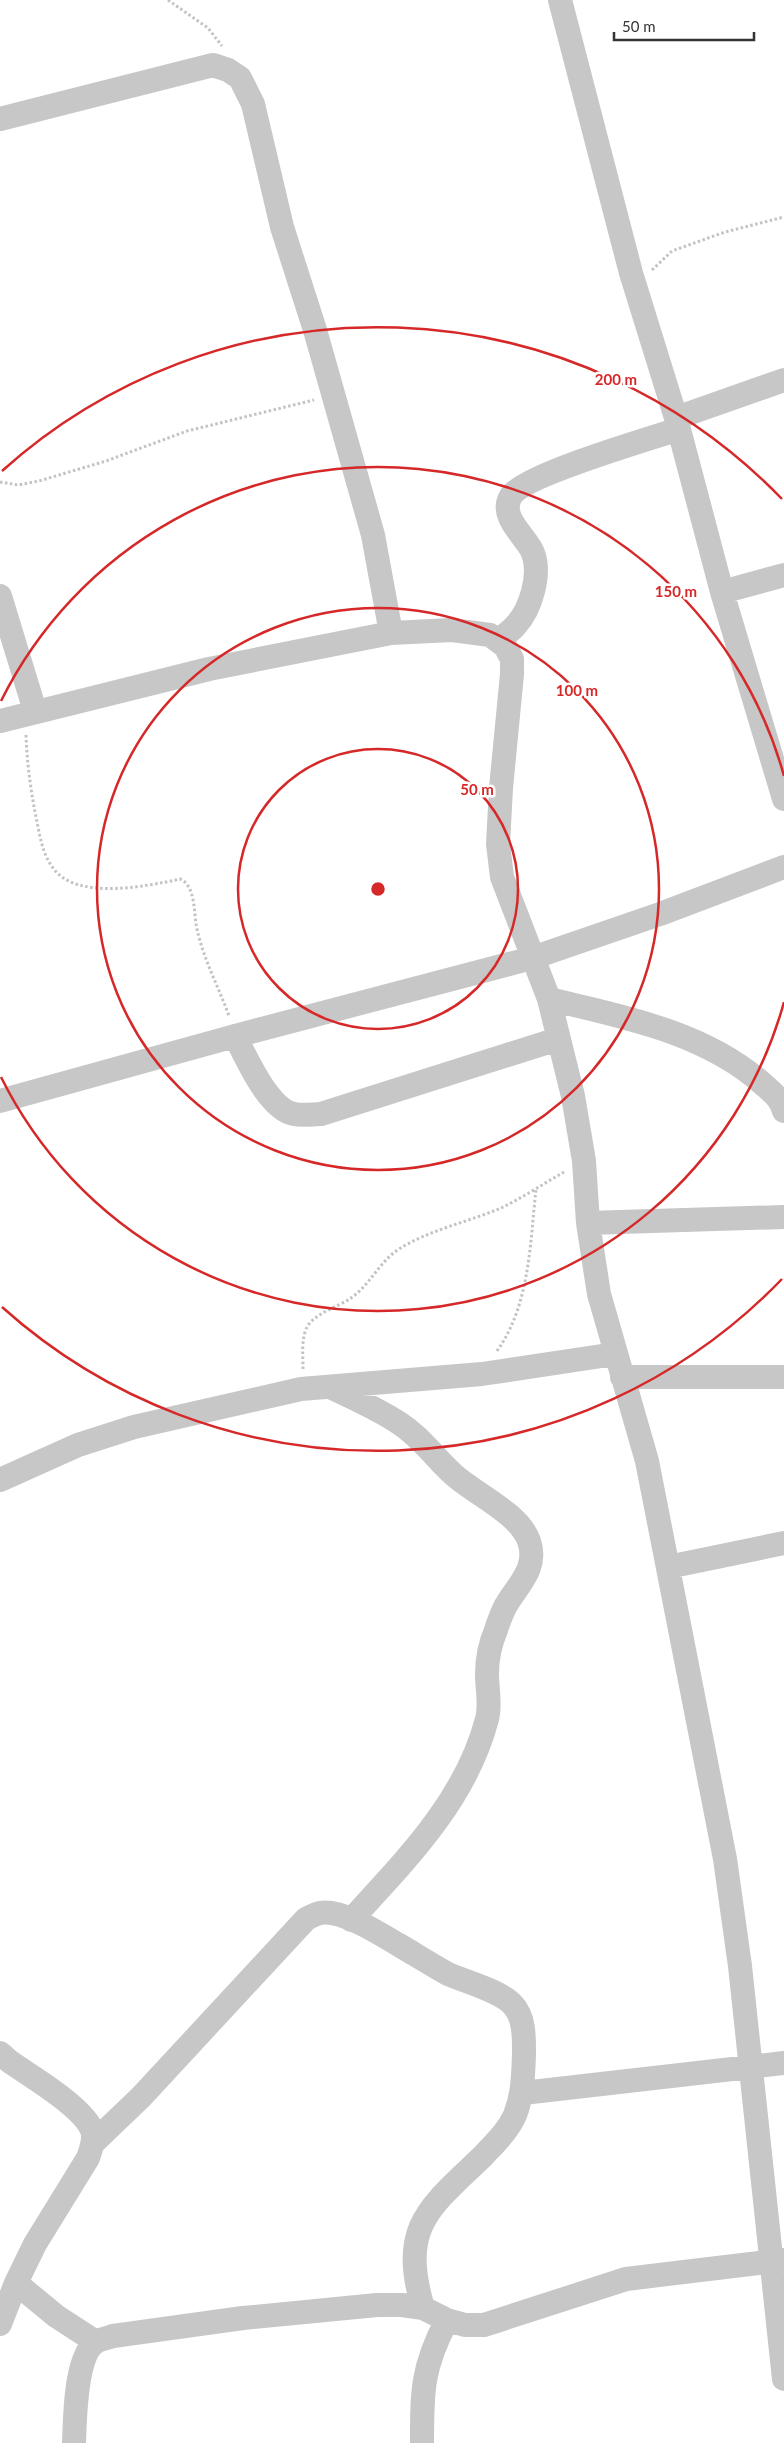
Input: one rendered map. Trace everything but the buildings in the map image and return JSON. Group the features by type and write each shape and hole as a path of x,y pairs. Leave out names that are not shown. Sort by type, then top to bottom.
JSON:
{"street":[{"path":"560,0 631,272 677,423 722,592 784,799"},
{"path":"0,119 213,65 228,70 240,78 253,104 282,227 373,536 391,633"},
{"path":"499,640 517,624 526,610 535,575 533,552 512,521 509,500 511,495 533,481 559,470 784,380"},
{"path":"722,592 784,575"},
{"path":"0,596 31,712"},
{"path":"0,721 209,669 391,633 452,630 490,635 499,640 512,659 498,844 502,877 548,999 573,1096 584,1160 588,1223 599,1294 647,1461 725,1859 740,1966 750,2068 778,2261 784,2379"},
{"path":"0,1101 235,1036 532,958 660,914 784,867"},
{"path":"548,999 644,1022 711,1049 754,1076 781,1101 784,1111"},
{"path":"235,1036 258,1078 277,1106 293,1114 321,1114 558,1038"},
{"path":"588,1223 784,1217"},
{"path":"0,1480 78,1445 134,1427 301,1390 482,1374 615,1354"},
{"path":"622,1377 784,1377"},
{"path":"332,1388 400,1424 430,1448 454,1475 521,1527 529,1542 531,1560 522,1585 504,1608 490,1649 487,1675 489,1711 484,1733 470,1763 446,1809 421,1843 351,1920"},
{"path":"668,1567 784,1542"},
{"path":"93,2144 141,2097 306,1919 319,1913 333,1913 351,1920 448,1974 512,2004 521,2018 524,2045 523,2093 515,2116 502,2137 437,2198 420,2224 414,2254 416,2284 422,2308"},
{"path":"0,2053 8,2062 81,2113 92,2129 93,2144 88,2158 35,2244 16,2283 0,2324"},
{"path":"523,2093 784,2063"},
{"path":"74,2443 76,2396 84,2360 96,2342 113,2336 194,2324 323,2310 394,2305 422,2308 446,2320 465,2325 484,2325 626,2279 778,2261"},
{"path":"16,2283 56,2316 96,2342"},
{"path":"422,2443 424,2375 434,2345 446,2320"}],"path":[{"path":"168,0 208,28 224,48"},
{"path":"631,272 652,270 672,251 687,245 725,232 784,218"},
{"path":"0,482 18,486 39,481 106,461 187,431 333,395"},
{"path":"31,712 27,750 35,814 42,845 53,869 67,879 87,886 109,889 135,888 180,879 185,881 189,886 192,897 201,948 235,1036"},
{"path":"301,1390 305,1335 308,1326 315,1319 351,1297 367,1284 382,1264 397,1250 418,1239 502,1207 584,1160"},
{"path":"482,1374 503,1343 515,1318 524,1289 536,1188"}]}
